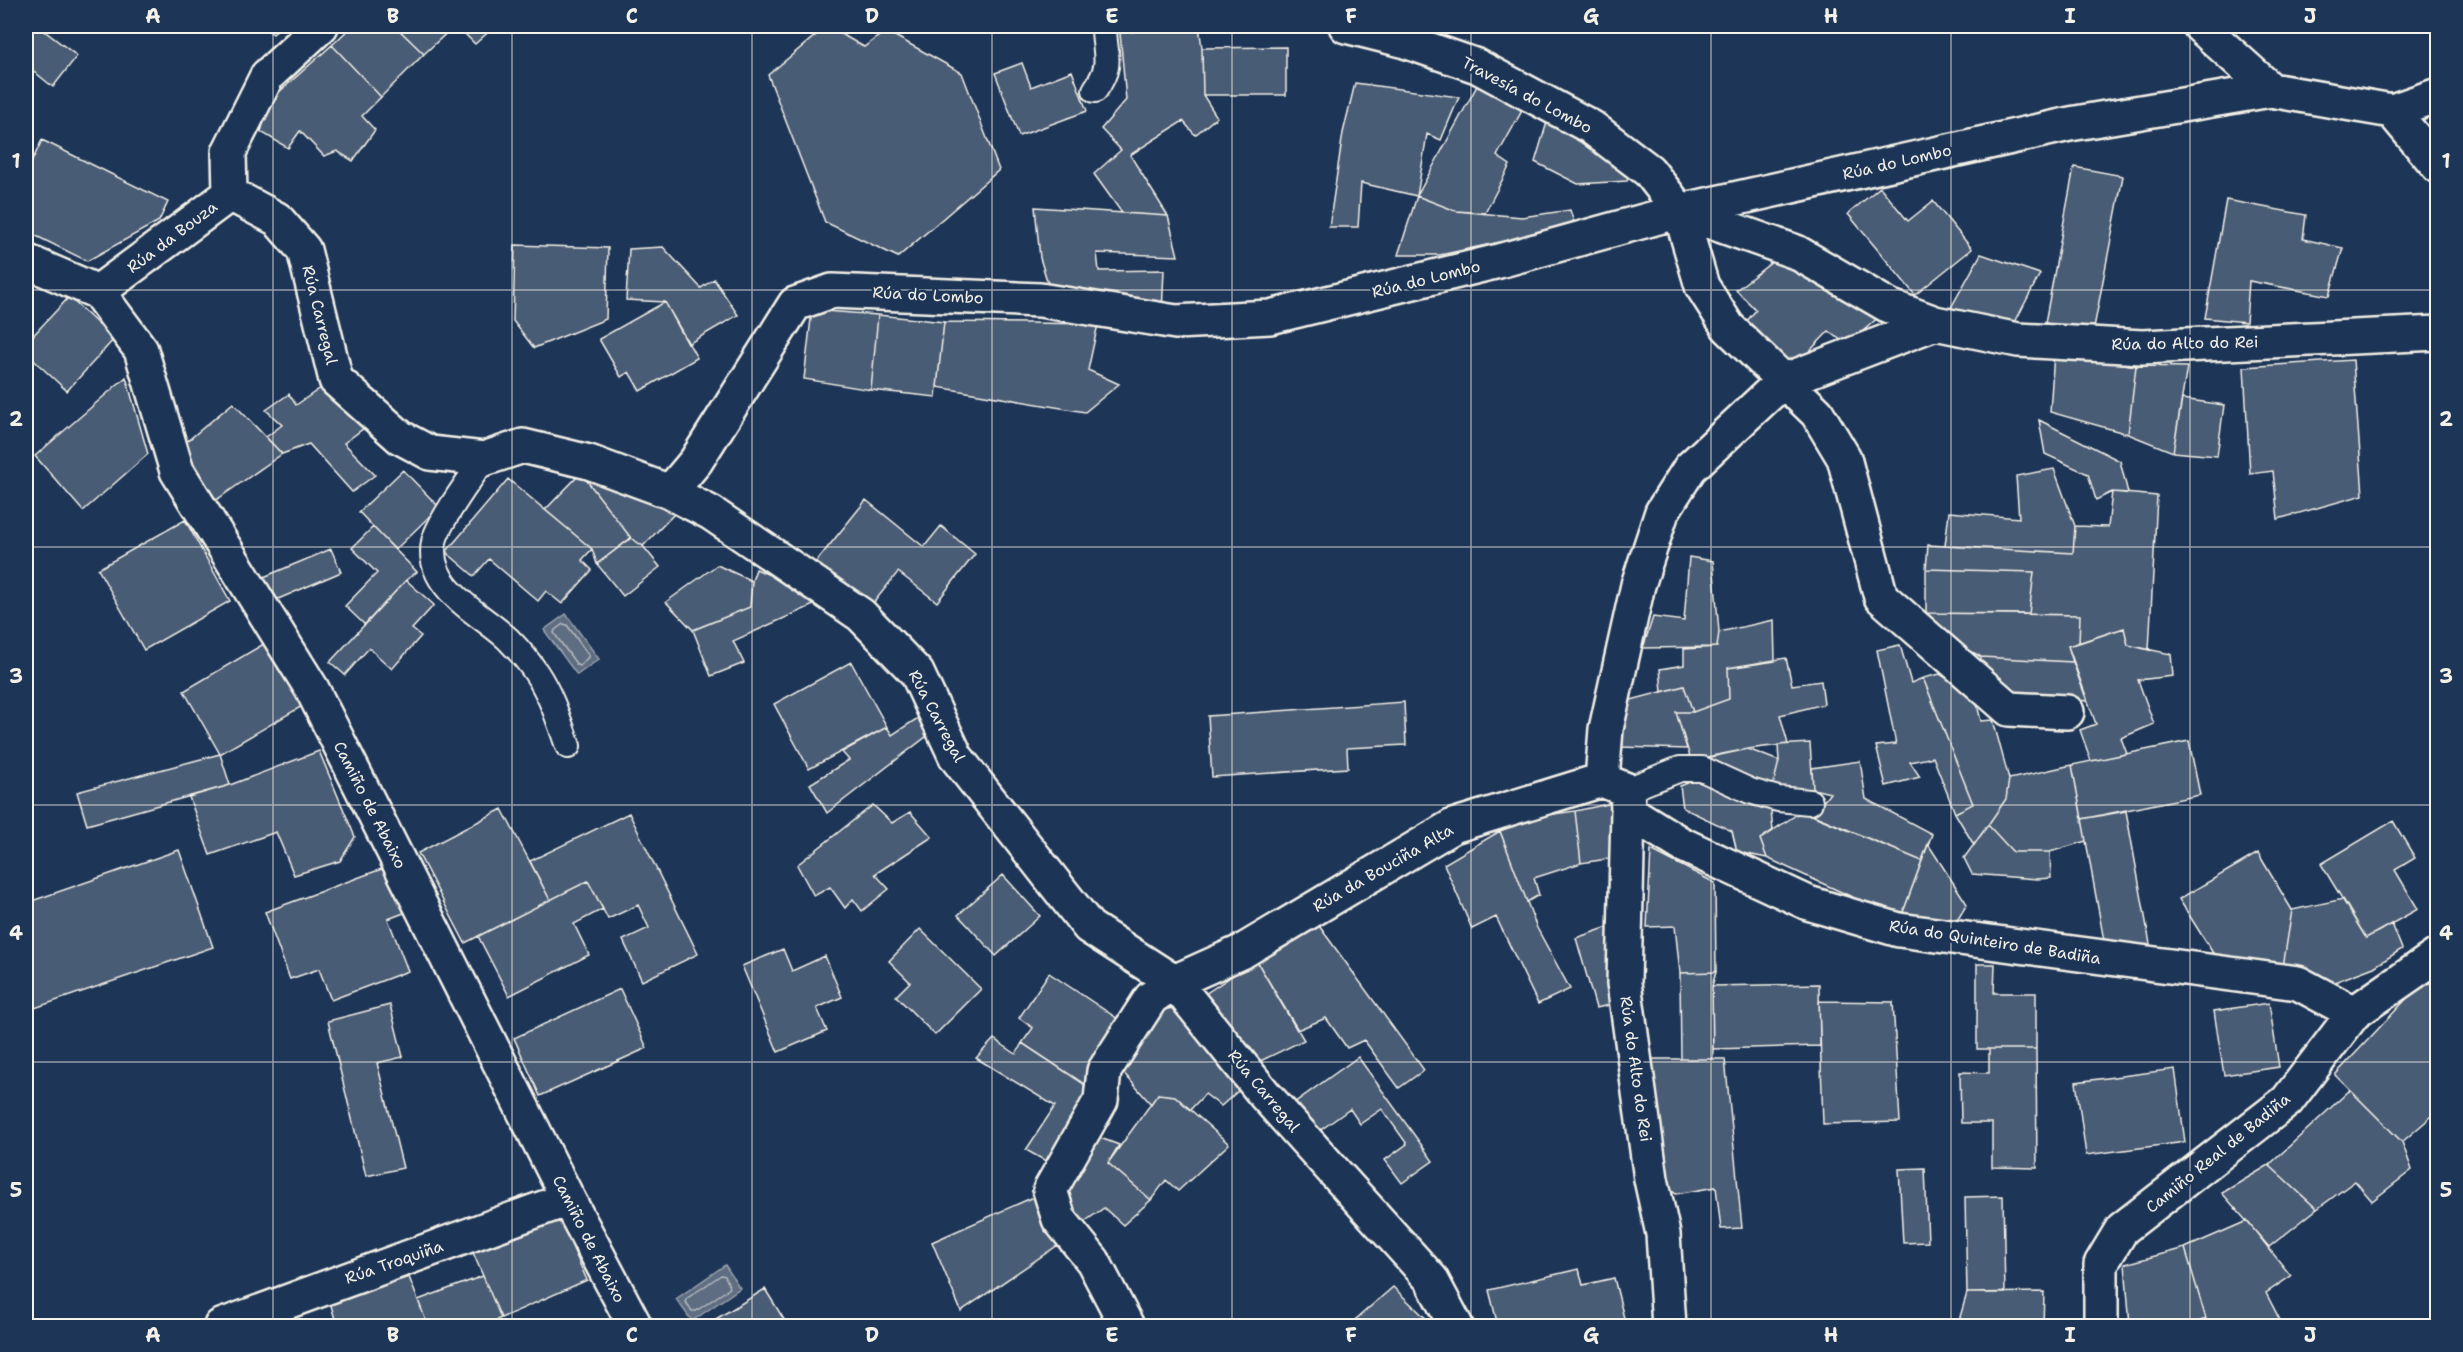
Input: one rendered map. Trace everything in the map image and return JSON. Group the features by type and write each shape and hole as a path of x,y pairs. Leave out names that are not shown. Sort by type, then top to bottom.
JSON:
{"street":[{"name":"Rúa da Bouza","path":"98,292 230,194 229,152 267,76 321,26"},
{"name":"Travesía do Lombo","path":"1346,26 1402,40 1477,66 1592,128 1649,171 1680,211"},
{"path":"2200,26 2271,90 2391,111 2438,95"},
{"name":"Rúa do Lombo","path":"670,492 696,462 795,304 832,291 1040,300 1176,322 1270,317 1499,261 1680,211 2070,124 2271,90"},
{"path":"2391,111 2438,166"},
{"name":"Rúa Carregal","path":"230,194 277,219 304,250 336,380 399,438 430,453 484,459 523,446 590,462 670,492 711,513 861,615 917,673 956,757 1089,927 1174,982 1265,1095 1431,1279 1456,1326"},
{"name":"Rúa do Alto do Rei","path":"1680,211 1796,252 1889,306 1935,323 2018,340 2142,347 2438,333"},
{"path":"1680,211 1702,286 1728,327 1817,413 1844,458 1881,597 2009,709 2067,712"},
{"path":"28,267 98,292"},
{"name":"Camiño de Abaixo","path":"98,292 141,350 177,471 312,689 568,1199 635,1326"},
{"name":"Rúa do Alto do Rei","path":"1670,1326 1663,1234 1651,1179 1624,983 1619,794 1606,729 1638,585 1662,512 1690,468 1783,381 1935,323"},
{"name":"Rúa da Bouciña Alta","path":"1127,1326 1093,1260 1059,1219 1050,1190 1101,1100 1104,1071 1152,999 1174,982 1243,951 1453,826 1619,794"},
{"name":"Rúa do Quinteiro de Badiña","path":"1619,794 1681,844 1808,903 1899,930 2298,983 2354,1013"},
{"name":"Camiño Real de Badiña","path":"2101,1326 2101,1264 2122,1229 2287,1101 2354,1013 2438,955"},
{"name":"Rúa Troquiña","path":"221,1326 568,1199"}],"lane":[{"path":"1095,90 1105,76 1107,55 1104,26"},
{"path":"484,459 434,540 433,560 443,583 472,611 507,639 536,673 552,701 568,746"},
{"path":"1619,794 1680,769 1702,769 1750,791 1778,799 1809,802"}],"water":[{"path":"566,614 599,659 577,675 544,630"},
{"path":"725,1265 740,1288 692,1321 676,1299"}],"building":[{"path":"26,26 38,26 77,56 53,87 26,65"},
{"path":"262,26 280,26 273,34"},
{"path":"352,26 395,26 424,54 381,97 332,45"},
{"path":"395,26 454,26 424,54"},
{"path":"457,26 495,26 475,44"},
{"path":"827,26 864,47 886,31 962,73 999,170 898,257 825,222 768,75"},
{"path":"1199,26 1203,95 1217,117 1195,135 1183,121 1130,155 1168,216 1122,213 1094,174 1121,150 1101,129 1126,100 1120,33"},
{"path":"332,45 381,97 362,116 375,130 353,161 337,151 324,156 300,131 288,148 261,132 269,101"},
{"path":"1286,47 1286,95 1203,95 1202,48"},
{"path":"1022,63 1031,87 1072,71 1087,111 1019,136 995,73"},
{"path":"1355,83 1459,97 1441,140 1427,134 1417,196 1361,183 1358,227 1329,227 1343,133"},
{"path":"1478,84 1524,107 1497,156 1510,165 1485,213 1456,211 1417,196"},
{"path":"1547,122 1633,168 1627,181 1578,184 1535,162"},
{"path":"42,140 168,202 159,221 87,261 26,231 26,174"},
{"path":"26,151 34,157 26,174"},
{"path":"2074,167 2123,176 2093,333 2045,323"},
{"path":"1880,187 1908,221 1933,201 1972,249 1915,295 1848,214"},
{"path":"1417,196 1456,211 1522,217 1570,210 1575,226 1440,255 1398,255"},
{"path":"2226,200 2306,215 2303,239 2343,248 2329,296 2249,281 2246,322 2205,318"},
{"path":"1035,207 1168,216 1178,256 1097,253 1099,271 1164,270 1162,313 1051,293 1040,258"},
{"path":"515,245 608,248 606,319 534,348 513,321"},
{"path":"663,247 701,288 714,279 738,315 688,344 665,302 626,300 629,249"},
{"path":"1981,254 2040,274 2012,328 1948,313"},
{"path":"1776,259 1880,316 1847,345 1829,331 1797,364 1781,367 1742,327 1756,310 1736,290"},
{"path":"69,297 114,339 67,391 26,353 26,343"},
{"path":"665,302 697,358 640,391 629,372 621,377 599,339"},
{"path":"812,310 878,315 871,390 804,379"},
{"path":"878,315 944,322 936,397 871,390"},
{"path":"944,322 1098,324 1088,370 1119,384 1085,412 937,387"},
{"path":"2054,353 2136,366 2128,434 2050,412"},
{"path":"2353,360 2363,495 2278,519 2273,471 2250,474 2244,367"},
{"path":"2136,366 2187,367 2173,452 2128,434"},
{"path":"126,377 148,454 83,511 35,456"},
{"path":"328,383 364,428 344,443 375,475 352,492 309,444 282,454 266,437 282,425 266,410 289,394 296,405"},
{"path":"2182,399 2224,405 2217,456 2173,452"},
{"path":"233,403 282,454 212,503 179,448"},
{"path":"2039,420 2120,461 2128,493 2112,492 2096,500 2088,474 2045,454"},
{"path":"2054,469 2075,526 2073,553 1945,546 1949,512 2019,518 2016,476"},
{"path":"403,470 439,507 395,550 359,512"},
{"path":"581,473 631,538 597,564 592,549 545,510"},
{"path":"581,473 676,512 643,546 631,538"},
{"path":"508,479 592,549 582,560 592,570 562,604 546,591 538,601 489,559 474,576 446,552"},
{"path":"2112,492 2157,496 2149,650 2128,645 2124,628 2079,643 2080,615 2029,614 2034,572 1926,569 1928,545 2073,553 2075,526 2108,527"},
{"path":"866,500 924,547 941,526 975,554 937,602 898,572 871,606 816,562"},
{"path":"185,520 230,601 144,650 98,569"},
{"path":"373,527 417,572 406,580 365,625 345,606 377,573 352,548"},
{"path":"631,538 643,546 660,567 623,596 597,564"},
{"path":"331,549 341,572 269,603 259,579"},
{"path":"1689,557 1713,561 1719,632 1717,647 1643,648 1653,617 1684,621"},
{"path":"717,565 752,581 750,607 693,630 666,602"},
{"path":"756,569 808,592 816,604 733,641 744,663 711,676 693,630 750,607 752,581"},
{"path":"1926,569 2034,572 2029,614 1926,613"},
{"path":"406,580 434,605 412,629 421,636 392,669 369,648 345,675 330,662"},
{"path":"1926,613 2080,615 2079,643 2068,646 2073,662 1981,657 1937,631"},
{"path":"1774,620 1775,661 1728,668 1729,699 1693,712 1684,686 1662,692 1660,669 1684,665 1684,649 1717,647 1719,632"},
{"path":"2124,628 2128,645 2171,654 2173,676 2138,680 2154,724 2121,738 2127,754 2091,761 2080,730 2096,724 2068,646"},
{"path":"267,642 304,705 220,754 184,691"},
{"path":"1900,645 1911,683 1923,678 1973,804 1955,813 1933,757 1910,762 1920,777 1886,786 1876,746 1896,744 1877,650"},
{"path":"1981,657 2073,662 2087,701 2004,691 1979,670"},
{"path":"1786,658 1792,685 1821,681 1824,704 1780,715 1788,744 1691,760 1676,712 1693,712 1729,699 1728,668"},
{"path":"851,662 887,727 809,769 774,704"},
{"path":"1940,674 1975,696 1981,721 1993,720 2009,779 2006,799 1974,845 1955,813 1973,804 1923,678"},
{"path":"1684,686 1693,712 1676,712 1687,749 1620,747 1627,701"},
{"path":"1404,702 1406,745 1347,748 1348,768 1212,777 1208,716"},
{"path":"921,716 931,733 827,813 810,784 849,760 842,752 887,727 892,735"},
{"path":"2189,741 2200,795 2082,819 2072,765"},
{"path":"1810,743 1813,789 1802,797 1772,790 1779,761 1778,745"},
{"path":"1748,749 1779,761 1772,790 1706,758"},
{"path":"319,751 355,837 340,861 294,875 276,832 210,855 189,797 230,785"},
{"path":"220,754 230,785 87,825 77,792"},
{"path":"1860,761 1866,799 1932,834 1922,861 1813,815 1830,793 1813,789 1812,768"},
{"path":"2072,765 2086,841 2050,852 2013,852 1988,825 2006,799 2009,779"},
{"path":"1700,778 1770,802 1773,831 1760,839 1767,858 1737,852 1732,831 1683,808 1680,786"},
{"path":"1613,803 1614,858 1581,863 1575,811"},
{"path":"873,805 892,823 910,812 932,837 875,874 889,889 862,911 853,899 845,908 830,887 814,896 797,865"},
{"path":"502,809 550,900 465,943 418,853"},
{"path":"1575,811 1581,863 1534,878 1539,895 1527,902 1500,831 1525,818"},
{"path":"1802,811 1922,861 1902,915 1863,902 1767,858 1760,839"},
{"path":"2126,811 2150,944 2106,952 2082,819"},
{"path":"629,813 698,954 642,981 623,940 649,928 638,905 608,919 588,881 550,900 530,861"},
{"path":"2393,821 2415,858 2395,870 2418,909 2366,938 2321,864"},
{"path":"1988,825 2013,852 2050,852 2051,878 1972,874 1964,858"},
{"path":"1500,831 1537,928 1570,989 1538,1004 1496,917 1472,929 1444,864"},
{"path":"1928,844 1967,904 1954,926 1902,915"},
{"path":"179,850 213,947 26,1011 26,903"},
{"path":"1651,850 1715,883 1716,972 1680,973 1675,926 1647,927"},
{"path":"2258,853 2292,910 2283,967 2216,958 2179,899"},
{"path":"387,867 404,913 388,919 408,971 331,1000 319,969 290,979 265,912"},
{"path":"1003,875 1040,916 996,956 958,915"},
{"path":"588,881 603,909 574,924 589,955 509,996 478,936"},
{"path":"2343,899 2366,938 2392,924 2402,949 2374,967 2324,986 2283,967 2292,910"},
{"path":"1317,923 1424,1070 1399,1088 1364,1040 1347,1048 1326,1018 1297,1030 1256,960"},
{"path":"1611,926 1614,1004 1596,1008 1576,938"},
{"path":"920,929 981,989 935,1035 896,996 910,982 889,961"},
{"path":"783,949 792,971 825,956 842,997 817,1008 827,1031 778,1052 742,966"},
{"path":"1256,960 1304,1040 1252,1065 1222,1025 1205,994"},
{"path":"1977,964 1995,964 1994,993 2036,993 2036,1049 1977,1049"},
{"path":"1716,972 1712,986 1713,1059 1681,1059 1680,973"},
{"path":"1049,973 1124,1023 1084,1084 1022,1043 1033,1028 1019,1018"},
{"path":"2426,978 2438,991 2438,1111 2402,1142 2335,1075"},
{"path":"1819,984 1820,1046 1713,1049 1712,986"},
{"path":"620,989 647,1048 540,1096 514,1038"},
{"path":"1819,1001 1893,1002 1900,1122 1823,1124"},
{"path":"2269,1003 2279,1067 2224,1075 2214,1011"},
{"path":"390,1005 403,1057 377,1063 403,1168 366,1176 328,1021"},
{"path":"1185,1005 1246,1084 1221,1106 1205,1094 1190,1110 1175,1096 1158,1094 1151,1104 1121,1070 1164,1010"},
{"path":"994,1039 1016,1054 1022,1043 1084,1084 1086,1098 1051,1164 1026,1150 1055,1106 976,1058"},
{"path":"1989,1049 2036,1049 2037,1168 1992,1167 1992,1123 1961,1123 1960,1072 1989,1073"},
{"path":"1358,1057 1433,1161 1402,1183 1385,1160 1407,1144 1382,1109 1360,1124 1350,1109 1315,1134 1294,1103"},
{"path":"1652,1059 1725,1059 1742,1228 1721,1229 1716,1187 1676,1194 1664,1184"},
{"path":"2175,1069 2185,1142 2086,1155 2076,1082"},
{"path":"2350,1090 2402,1142 2412,1170 2372,1201 2355,1181 2317,1209 2269,1165"},
{"path":"1158,1094 1175,1096 1229,1144 1178,1191 1166,1180 1151,1200 1108,1163"},
{"path":"1095,1136 1119,1145 1108,1163 1151,1200 1123,1225 1104,1208 1077,1227 1062,1197"},
{"path":"2269,1165 2317,1209 2269,1247 2222,1193"},
{"path":"1925,1168 1928,1242 1903,1243 1899,1169"},
{"path":"1038,1195 1061,1243 961,1311 932,1242"},
{"path":"2003,1196 2005,1293 1967,1293 1965,1197"},
{"path":"556,1211 587,1280 501,1318 471,1248"},
{"path":"2247,1221 2291,1276 2266,1293 2283,1326 2252,1324 2187,1326 2206,1319 2185,1248"},
{"path":"2185,1248 2206,1319 2187,1326 2130,1326 2125,1264"},
{"path":"1579,1269 1583,1285 1614,1278 1626,1326 1498,1326 1489,1290"},
{"path":"483,1276 501,1318 483,1326 428,1326 418,1300"},
{"path":"409,1277 428,1326 337,1326 330,1302"},
{"path":"1393,1287 1434,1326 1348,1326"},
{"path":"765,1289 788,1326 706,1325"},
{"path":"2044,1292 2043,1326 1962,1326 1960,1317 1967,1293"}]}
